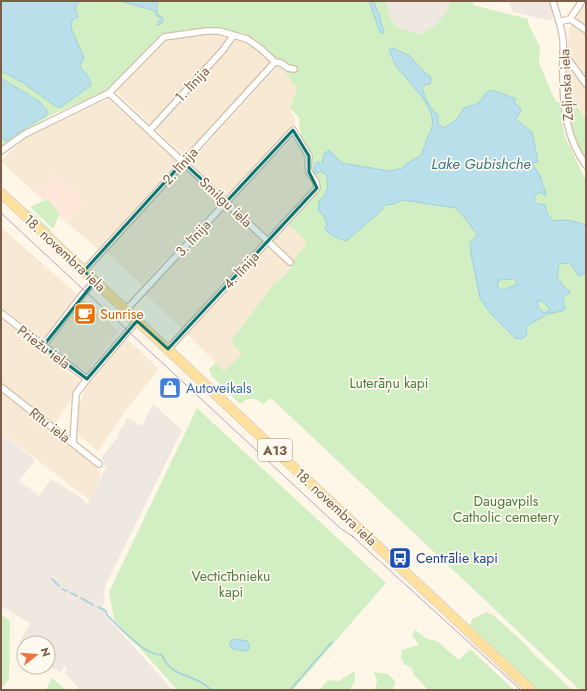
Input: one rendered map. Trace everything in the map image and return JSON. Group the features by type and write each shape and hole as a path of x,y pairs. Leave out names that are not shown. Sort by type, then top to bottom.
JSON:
{"main road":[{"name":"18. novembra iela","path":"1,193 531,690"}],"street":[{"name":"Zeļinska iela","path":"553,1 563,39 565,113 575,148 586,165"},
{"path":"559,22 570,19 582,1"},
{"path":"570,19 586,30"},
{"path":"1,151 26,134 109,93 164,37 206,31 220,31 233,36 247,38 275,62 294,69"},
{"name":"1. līnija","path":"150,130 223,50 233,36"},
{"path":"563,52 586,84"},
{"name":"2. līnija","path":"84,271 275,62"},
{"name":"Smilgu iela","path":"109,93 290,262"},
{"name":"4. līnija","path":"168,349 317,188 316,182 309,172 309,156 292,130"},
{"name":"3. līnija","path":"126,310 292,130"},
{"path":"43,346 83,294 95,281"},
{"name":"Priežu iela","path":"1,314 87,379"},
{"path":"73,443 76,394 87,379 138,321"},
{"name":"Rītu iela","path":"1,387 99,464"}],"highlighted area":[{"path":"293,130 309,156 309,172 317,188 168,349 137,321 87,379 43,346 95,281 84,271 183,162 226,202"}],"shaded area":[{"path":"386,1 451,1 446,12 435,26 420,34 401,29 394,24 388,13"},
{"path":"509,1 550,1 553,16 552,19 548,20 513,12"},
{"path":"586,3 586,159 578,145 571,125 566,74 569,29"},
{"path":"218,34 244,41 272,62 185,157 116,91 167,39"},
{"path":"280,64 297,89 290,108 295,120 294,125 226,197 190,162"},
{"path":"108,99 177,162 99,250 65,221 71,217 78,196 72,189 55,174 36,194 1,161 28,135"},
{"path":"292,139 308,157 302,166 316,185 269,238 230,202"},
{"path":"184,168 220,202 142,285 105,251"},
{"path":"55,174 72,189 76,188 78,196 85,202 71,217 65,221 36,194"},
{"path":"225,207 264,242 183,330 145,294"},
{"path":"288,224 306,241 306,244 296,256 291,268 277,283 275,282 231,341 243,354 224,371 187,334"},
{"path":"1,227 119,332 86,373 1,307"},
{"path":"1,318 82,383 55,424 1,382"},
{"path":"127,339 159,369 127,409 98,451 79,436 77,413 86,386"},
{"path":"1,392 94,465 101,474 91,501 1,432"},
{"path":"153,404 182,430 105,586 106,587 103,594 103,597 105,598 103,607 106,616 173,690 80,690 65,673 67,668 64,666 61,672 56,670 56,635 24,635 31,624 1,606 1,433 34,459 34,462 20,481 39,496 51,479 88,504 106,467 104,465 105,462 101,459 119,435 118,433 123,427 127,418 142,426"}],"green space":[{"path":"80,1 121,1 155,11 162,23 161,16 157,13 157,1 386,1 390,17 396,25 405,30 420,34 435,26 446,12 451,1 474,1 473,5 528,19 528,23 540,47 539,63 556,102 561,102 565,137 586,181 584,197 586,197 586,690 580,690 271,398 263,404 258,400 249,399 240,404 211,375 209,369 216,363 224,371 242,354 231,341 275,282 277,283 291,268 296,256 306,244 306,241 288,224 320,187 311,171 300,138 300,119 290,108 297,89 276,59 255,39 218,30 187,29 164,35 147,49 109,90 54,114 23,132 1,148 1,138 6,141 47,115 46,108 40,102 1,78 1,71 23,83 57,107 91,85 90,77 80,67 84,58 71,28 72,20 78,15 75,8","holes":["330,152 342,163 389,171 396,170 324,216 318,210 326,192 327,179 326,174 320,171 318,162 320,165 322,164 324,154","475,238 481,286 477,282 471,254 470,243"]},
{"path":"572,104 576,106 586,120 586,159 579,146 571,120 569,106"},
{"path":"48,200 60,213 53,229 30,207"},
{"path":"28,209 52,231 48,231 28,212"},
{"name":"Vecticībnieku kapi","path":"197,408 386,583 293,690 177,690 114,619 109,592"},
{"path":"486,612 493,615 523,642 572,690 538,690 470,626 472,619"},
{"path":"1,615 10,621 9,679 1,689"},
{"path":"415,630 427,639 437,641 459,660 470,649 514,690 428,690 413,674 412,668 405,665 401,659 402,650 419,645 412,635"},
{"path":"353,672 355,673 355,680 350,690 319,690 328,680 339,681"},
{"path":"374,672 388,674 396,682 392,690 375,690 377,681"},
{"path":"52,678 66,690 46,690"}],"water":[{"path":"1,1 80,1 75,8 78,17 72,20 71,28 84,58 80,67 89,77 91,85 61,107 57,107 23,83 1,71"},
{"path":"121,1 157,1 157,13 163,18 162,23 159,25 157,24 161,18 157,16 155,11"},
{"path":"369,1 374,1 384,33 381,33 379,30"},
{"name":"Lake Gubishche","path":"393,48 410,56 425,73 430,76 430,84 424,85 422,88 428,103 438,115 438,124 445,128 457,119 464,108 477,104 486,93 493,90 516,99 514,103 519,106 521,111 515,119 532,132 538,162 532,163 540,176 546,194 545,196 540,192 534,195 535,201 538,204 545,205 547,213 553,221 562,220 578,222 586,225 586,272 581,276 578,275 570,263 559,264 557,277 570,294 567,294 563,298 566,308 562,311 547,314 526,327 527,335 522,339 515,338 490,313 480,298 470,243 477,235 456,208 403,200 394,204 385,205 381,211 346,241 328,233 326,230 325,227 327,224 324,216 318,210 319,201 326,193 327,178 326,174 320,171 317,174 315,173 314,166 318,161 320,165 322,164 324,154 329,150 342,163 389,171 403,168 405,165 421,155 433,124 431,112 423,98 396,66 389,50","holes":["514,279 517,282 516,285 503,290 497,287 499,280","538,300 542,301 549,308 549,311 544,313 538,307"]},
{"path":"1,78 40,102 47,111 47,115 6,141 1,138"},
{"path":"236,639 247,641 249,643 249,649 247,651 233,649 230,646 230,643 232,640"}],"waterway":[{"path":"52,579 59,586"},
{"path":"62,589 67,591"},
{"path":"71,593 77,596"},
{"path":"81,598 93,605"},
{"path":"98,607 106,611 107,615 140,646 155,654 162,655 166,663 171,668 197,680 211,690"},
{"path":"290,690 332,642"}],"tram line":[{"path":"1,213 340,528 355,538"},
{"path":"351,535 521,690"}],"place":[{"name":"Sunrise","path":"85,314"},
{"name":"Autoveikals","path":"170,388"},
{"name":"Centrālie kapi","path":"400,558"}],"park label":[{"name":"Luterāņu kapi","path":"389,383"},
{"name":"Daugavpils Catholic cemetery","path":"506,510"}]}
